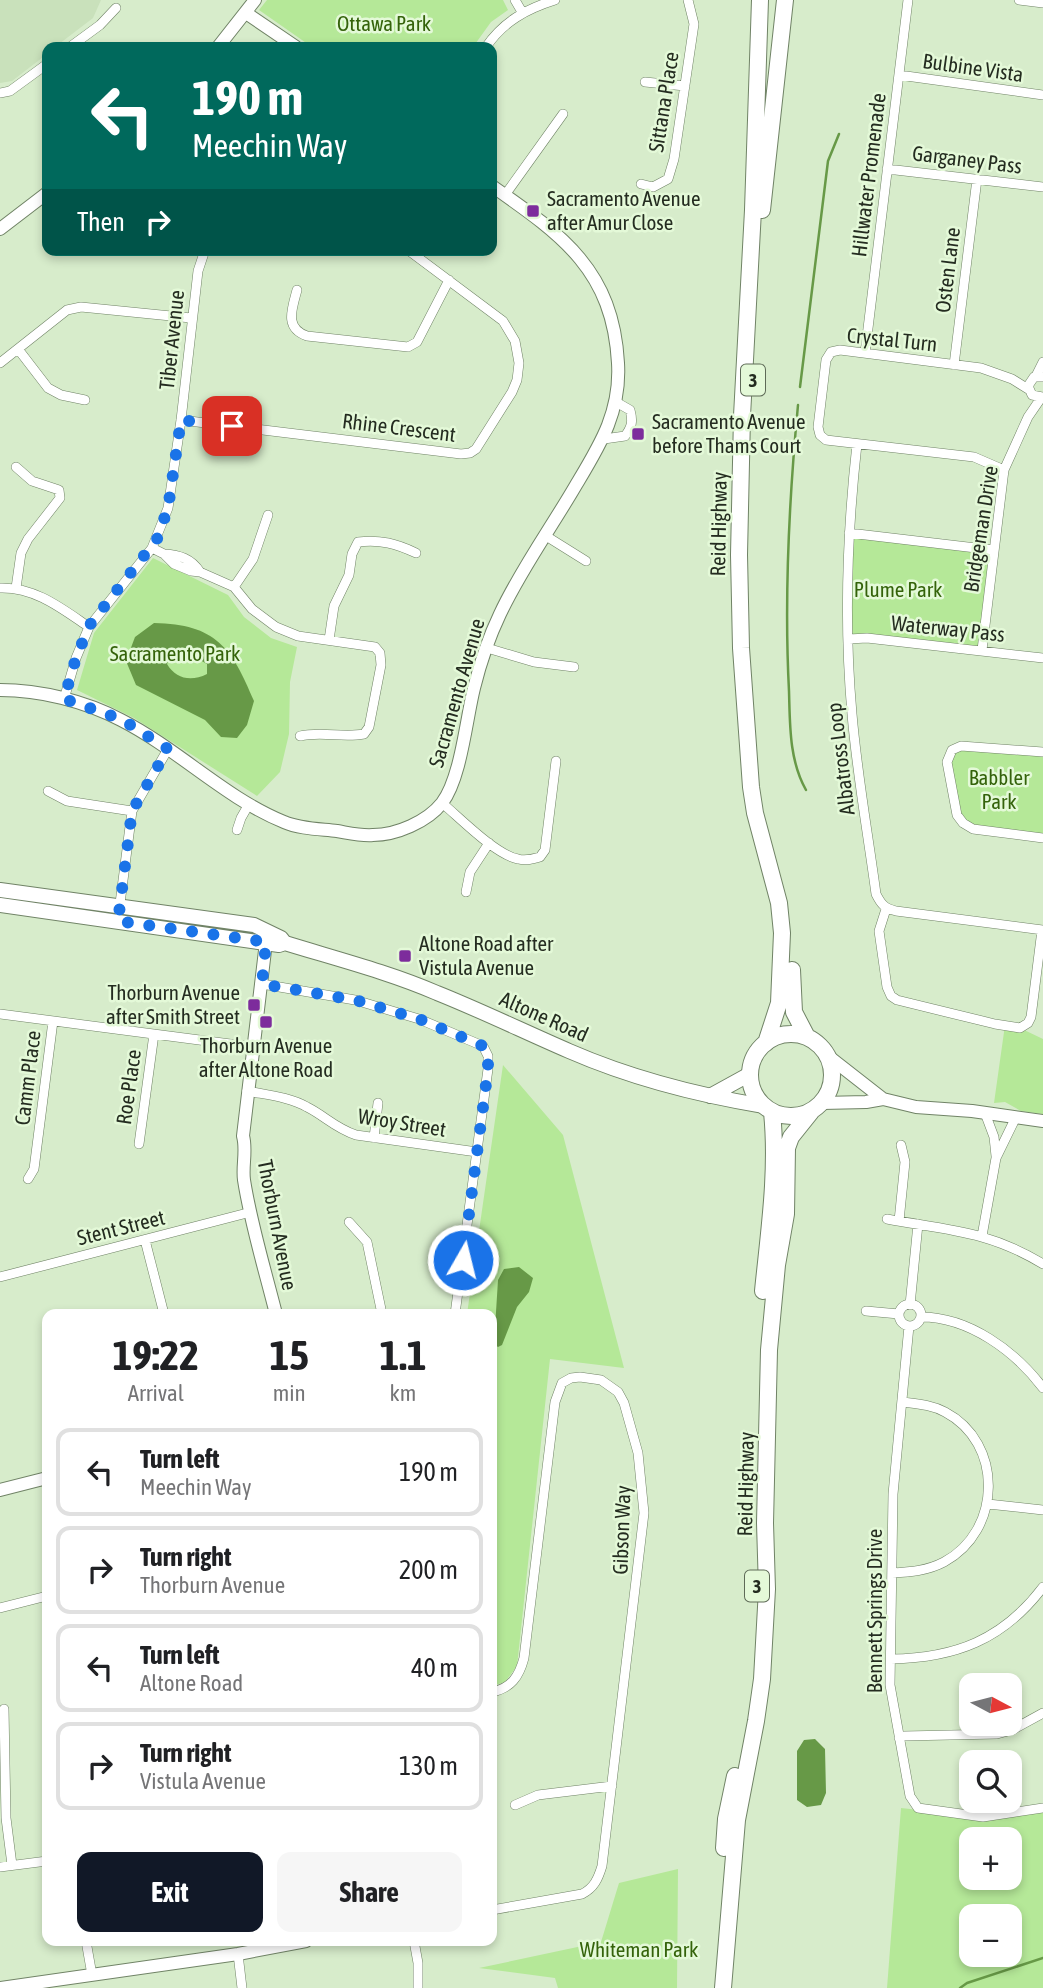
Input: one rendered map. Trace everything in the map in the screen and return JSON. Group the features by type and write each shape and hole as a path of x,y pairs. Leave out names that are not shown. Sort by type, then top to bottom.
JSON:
{"highway":[{"name":"Reid Highway","path":"760,0 742,416 739,555 741,648 751,787 758,826 779,903 782,933 779,1003 766,1043"},
{"name":"Reid Highway","path":"785,0 762,208 751,416 748,555 751,659 764,811 790,911 792,1002 798,1023 807,1037"},
{"path":"786,1034 807,1037 819,1045 828,1056 832,1077 830,1091 816,1107 790,1117 768,1109 755,1095 750,1074 753,1060 766,1043 786,1034"},
{"name":"Reid Highway","path":"723,1988 737,1820 762,1679 767,1589 765,1523 769,1350 775,1277 786,1214 787,1148 791,1137 816,1107"},
{"name":"Reid Highway","path":"713,1988 726,1819 747,1722 756,1632 759,1349 774,1181 775,1138 768,1109"}],"main road":[{"name":"Altone Road","path":"0,890 254,925 281,938 276,943"},
{"name":"Altone Road","path":"0,905 276,943 387,973 569,1052 678,1088 768,1109"},
{"path":"710,1096 750,1074"}],"street":[{"path":"230,42 249,15 255,0"},
{"path":"223,42 264,0"},
{"path":"514,0 522,12"},
{"path":"490,42 496,33 522,12 555,0"},
{"name":"Sittana Place","path":"640,184 653,187 668,179 674,159 694,24 688,0"},
{"name":"Hillwater Promenade","path":"865,353 908,0"},
{"path":"1020,0 1043,3"},
{"path":"77,42 100,25 116,8"},
{"path":"249,15 289,42"},
{"path":"0,93 10,91 42,68"},
{"name":"Bulbine Vista","path":"899,75 1043,95"},
{"path":"645,82 685,86"},
{"path":"505,195 563,114"},
{"name":"Garganey Pass","path":"887,169 1043,187"},
{"name":"Osten Lane","path":"954,365 976,179"},
{"name":"Sacramento Avenue","path":"0,690 16,690 64,699 121,719 249,804 288,824 374,835 408,828 442,803 456,773 475,686 499,615 604,439 616,401 619,365 613,322 602,290 583,261 562,238 497,189"},
{"path":"0,229 42,197"},
{"name":"Tiber Avenue","path":"64,699 89,626 152,548 168,508 181,420 191,318 203,256"},
{"name":"Rhine Crescent","path":"181,420 470,453 476,449 517,380 519,363 515,341 503,321 416,256"},
{"path":"297,290 291,313 292,324 297,332 307,336 408,347 417,342 449,280"},
{"path":"0,363 68,310 81,307 191,318"},
{"path":"18,349 48,388 61,395 85,400"},
{"name":"Crystal Turn","path":"1004,470 974,457 826,440 820,435 818,427 826,360 831,352 839,350 981,368 1033,383 1042,397"},
{"path":"1028,417 1033,383 1043,362"},
{"path":"1028,417 1042,397"},
{"path":"604,439 617,439 625,436 631,429 633,420 630,410 616,401"},
{"name":"Bridgeman Drive","path":"982,650 1004,470 1028,417"},
{"name":"Albatross Loop","path":"857,443 847,584 852,714 876,894 880,904 886,909"},
{"path":"16,467 32,481 59,490 60,498 28,539 22,553 16,587"},
{"path":"234,587 253,559 268,515"},
{"path":"849,533 993,550"},
{"path":"546,536 586,561"},
{"path":"329,640 334,606 349,575 352,554 358,542 372,540 397,544 416,553"},
{"path":"152,548 164,554 180,555 195,564 200,572 234,587 252,609 276,627 298,636 375,647 380,653 381,665 369,727 364,734 355,736 311,733 300,736"},
{"path":"0,588 16,587 44,597 89,626"},
{"name":"Waterway Pass","path":"849,639 867,638 1043,658"},
{"path":"487,648 534,662 574,667"},
{"path":"1043,752 961,746 952,750 947,762 957,815 963,823 973,829 1043,838"},
{"path":"118,921 132,811 168,749"},
{"path":"442,803 489,843 519,860 540,857 545,850 556,761"},
{"path":"48,791 67,801 132,811"},
{"path":"237,830 249,804"},
{"path":"466,892 470,872 489,843"},
{"path":"886,909 1043,930 1031,1017 1028,1023 1020,1028 909,1003 891,996 887,988 879,931 886,909"},
{"name":"Thorburn Avenue","path":"275,1309 244,1181 245,1143 249,1137 257,1047 266,984 276,943"},
{"path":"266,984 355,1000 419,1019 483,1046 488,1056 488,1069 456,1309"},
{"path":"0,1014 257,1047"},
{"name":"Camm Place","path":"28,1179 34,1169 53,1021"},
{"name":"Roe Place","path":"139,1144 154,1034"},
{"path":"828,1056 883,1099"},
{"name":"Wroy Street","path":"251,1092 307,1107 339,1129 374,1138 477,1152"},
{"path":"816,1107 883,1099 916,1107 1042,1120"},
{"path":"374,1138 378,1103"},
{"path":"982,1236 996,1158 994,1137 985,1113"},
{"path":"996,1158 1016,1117"},
{"path":"899,1221 905,1162 901,1145"},
{"name":"Stent Street","path":"0,1276 251,1212"},
{"path":"887,1219 965,1231 1017,1250 1043,1264"},
{"path":"349,1222 367,1242 381,1309"},
{"path":"911,1305 918,1224"},
{"path":"145,1240 163,1309"},
{"path":"911,1305 918,1308 920,1317 917,1323 909,1326 903,1324 899,1314 903,1307 911,1305"},
{"path":"866,1311 899,1314"},
{"path":"920,1317 933,1317 955,1324 997,1343 1017,1358 1043,1388"},
{"name":"Bennett Springs Drive","path":"909,1326 904,1402 893,1494 890,1685 910,1796 918,1808 983,1817 1043,1808"},
{"name":"Gibson Way","path":"497,1690 510,1685 521,1669 524,1658 550,1436 558,1392 562,1383 570,1378 601,1380 618,1391 624,1403 638,1453 645,1513 602,1866 598,1879 590,1890 572,1897 497,1909"},
{"path":"892,1573 920,1571 952,1558 974,1535 988,1504 989,1476 981,1448 966,1426 943,1410 904,1402"},
{"path":"0,1490 42,1479"},
{"path":"988,1504 1043,1510"},
{"path":"891,1659 934,1657 972,1645 1014,1620 1043,1587"},
{"path":"0,1608 42,1597"},
{"path":"4,1709 6,1818 12,1865"},
{"path":"899,1738 997,1734 1012,1730 1043,1713"},
{"path":"515,1805 538,1795 612,1786"},
{"path":"0,1867 42,1862"},
{"path":"87,1946 92,1975"},
{"path":"0,1988 280,1946"},
{"path":"415,1946 418,1988"},
{"path":"239,1954 242,1988"}],"shaded area":[{"path":"0,0 101,0 93,18 62,42 42,42 42,58 12,81 0,83"},
{"path":"154,623 175,624 193,628 219,642 238,667 254,701 247,725 237,738 221,737 205,720 136,685 126,661 135,637","holes":["171,655 200,660 207,664 207,674 195,678 179,676 167,664"]},
{"path":"519,1267 533,1278 529,1292 517,1307 502,1345 498,1347 498,1280 504,1269"},
{"path":"815,1739 825,1749 826,1793 821,1805 807,1807 797,1800 797,1751 804,1740"}],"green space":[{"name":"Ottawa Park","path":"267,0 503,0 508,10 491,22 477,42 305,42 259,10"},
{"name":"Plume Park","path":"849,533 993,550 982,650 849,639"},
{"name":"Sacramento Park","path":"153,558 228,595 244,617 271,638 297,647 290,682 289,734 280,772 257,796 134,718 77,690 94,633"},
{"name":"Babbler Park","path":"952,750 1043,752 1043,838 963,823 947,762"},
{"path":"1005,1025 1020,1028 1043,1039 1043,1114 1021,1111 1005,1102 994,1103"},
{"path":"503,1065 563,1135 624,1368 550,1359 517,1666 505,1682 497,1684 497,1309 468,1309"},
{"path":"901,1808 974,1816 1022,1813 1022,1810 1043,1808 1043,1988 887,1988"},
{"name":"Whiteman Park","path":"678,1869 677,1988 558,1988 555,1978 479,1968 601,1942 619,1883"}],"waterway":[{"path":"800,387 828,161 839,134"},
{"path":"798,405 788,548 787,620 791,742 796,767 806,790"},
{"path":"960,1988 967,1983 1043,1958"}],"place":[{"name":"Sacramento Avenue after Amur Close","path":"533,211"},
{"name":"Sacramento Avenue before Thams Court","path":"638,434"},
{"name":"Altone Road after Vistula Avenue","path":"405,956"},
{"name":"Thorburn Avenue after Smith Street","path":"254,1005"},
{"name":"Thorburn Avenue after Altone Road","path":"266,1022"}],"route":[{"path":"232,426 181,420 168,508 157,539 89,626 64,699 121,719 168,749 144,786 132,811 118,921 266,942 262,984 355,1000 419,1019 483,1046 488,1056 488,1069 463,1260"}]}
